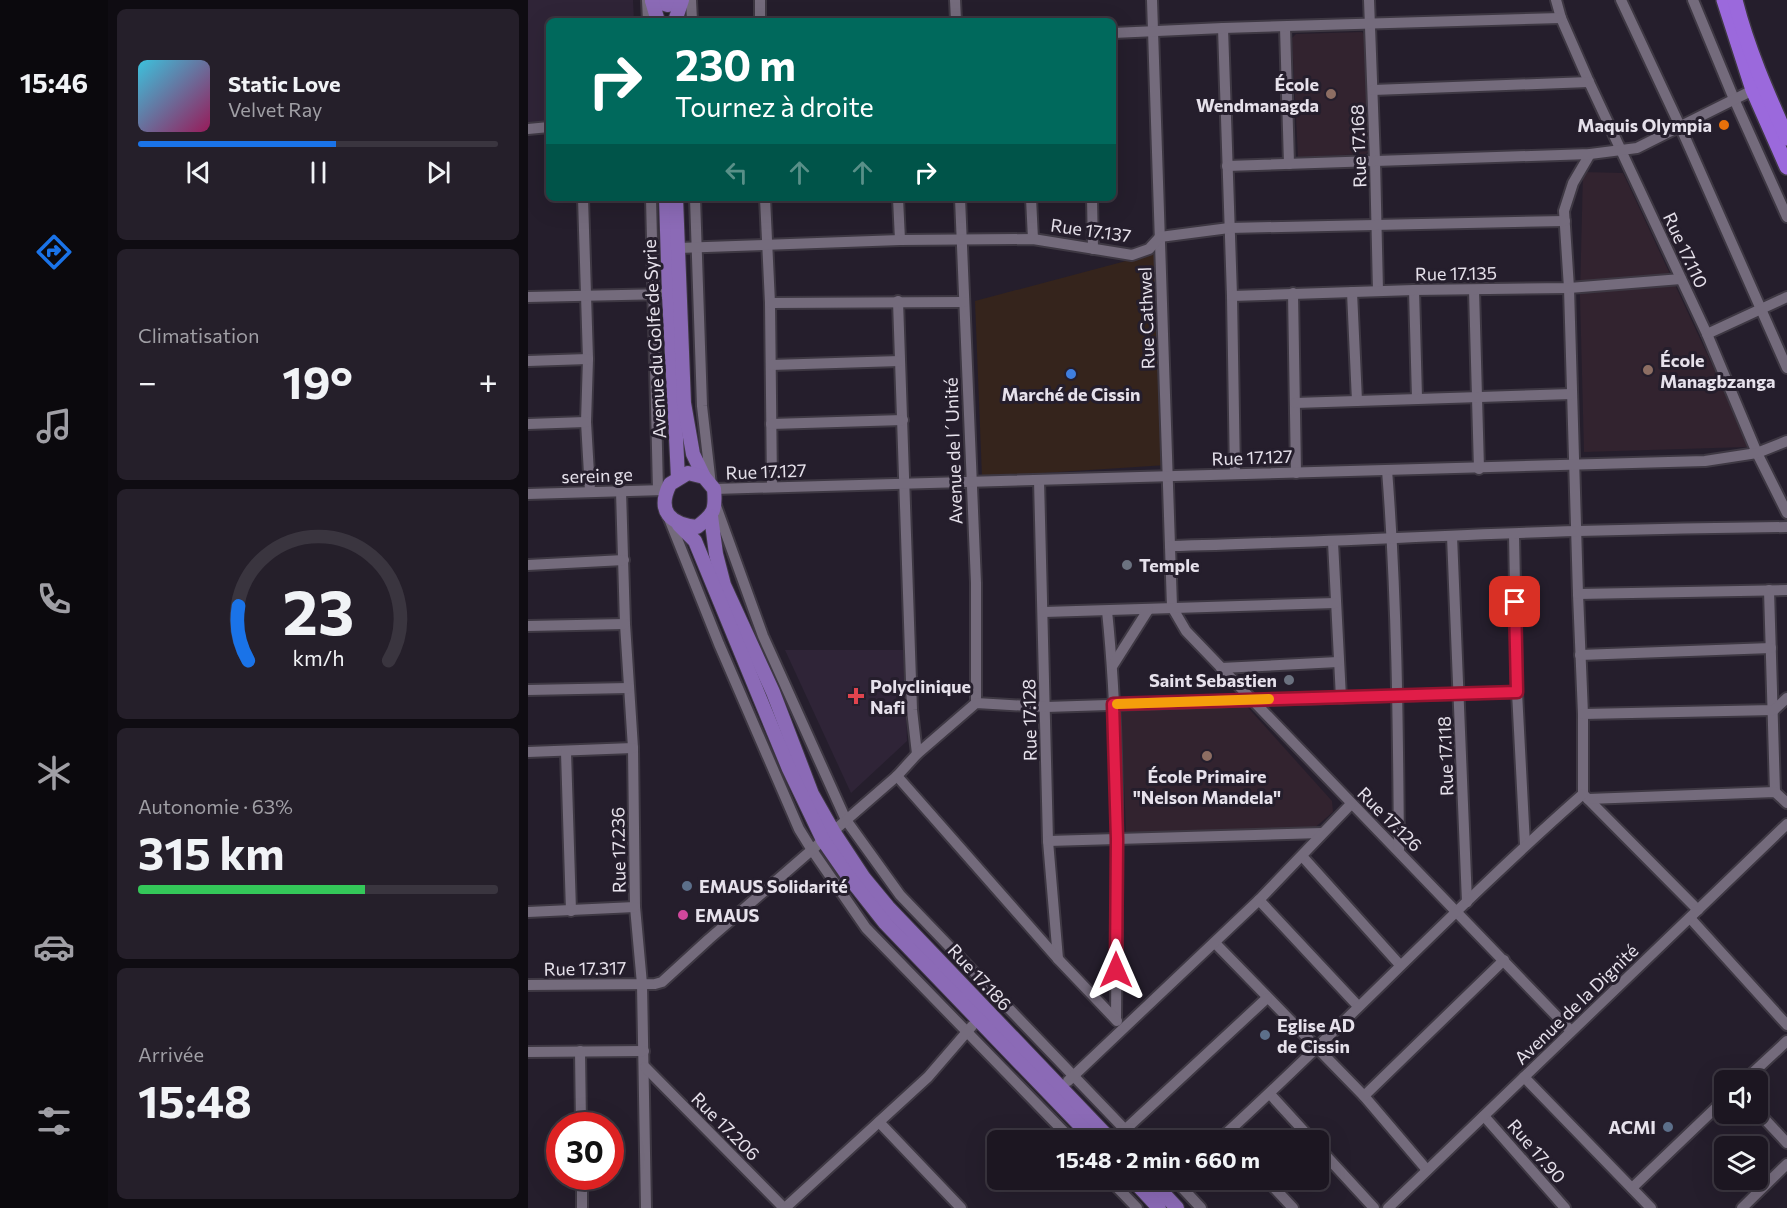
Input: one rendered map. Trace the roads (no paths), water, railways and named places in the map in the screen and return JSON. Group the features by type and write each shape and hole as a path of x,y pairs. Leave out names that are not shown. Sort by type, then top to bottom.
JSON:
{"highway":[{"path":"1724,0 1753,90 1787,166"},
{"path":"1735,0 1765,89 1787,138"}],"main road":[{"path":"652,0 668,5 676,0"},
{"path":"652,0 657,18"},
{"path":"676,18 682,0"},
{"name":"Avenue du Golfe de Syrie","path":"666,201 678,478"},
{"path":"676,201 684,403 693,454 710,484 716,554 724,585 772,692 828,836"},
{"path":"710,484 688,473 663,490 665,503 674,520 695,541 789,769 828,836 848,876 885,923 1084,1130"},
{"path":"674,520 697,527 713,511"},
{"name":"Rue 17.186","path":"828,836 888,907 1103,1130"},
{"path":"1142,1190 1159,1208"},
{"path":"1162,1191 1177,1208"}],"street":[{"path":"647,0 648,18"},
{"path":"691,0 692,18"},
{"path":"760,0 760,18"},
{"path":"955,0 956,18"},
{"name":"Rue Cathwel","path":"1152,0 1172,607 1186,631"},
{"name":"Rue 17.168","path":"1369,0 1378,291"},
{"name":"Rue 17.110","path":"1556,0 1560,18 1707,334 1758,453 1787,513"},
{"path":"1621,0 1680,126 1787,368"},
{"path":"1694,0 1734,99 1787,217"},
{"path":"1116,33 1560,18"},
{"path":"1285,27 1289,164"},
{"path":"1223,28 1235,474"},
{"path":"1373,90 1589,82"},
{"path":"1227,166 1590,154 1621,151 1637,148 1753,90"},
{"path":"528,129 546,127"},
{"path":"1590,154 1573,183 1566,201 1565,221 1585,796 1694,914 1787,1025"},
{"path":"583,201 588,359 586,422 590,491"},
{"path":"651,201 652,295 663,490"},
{"path":"695,201 702,406 710,484"},
{"path":"765,201 771,303 772,487"},
{"path":"898,201 900,240"},
{"name":"Avenue de l´Unité","path":"960,201 976,583 976,703"},
{"path":"1031,201 1033,239"},
{"path":"1092,201 1093,249"},
{"name":"Rue 17.137","path":"678,248 900,240 1033,239 1132,255 1149,249 1160,237 1229,228 1565,221"},
{"name":"Rue 17.135","path":"1232,296 1569,288 1681,279"},
{"path":"1414,290 1417,399"},
{"path":"1474,290 1479,469"},
{"path":"1352,292 1356,401"},
{"path":"1293,293 1296,473"},
{"path":"528,297 669,294"},
{"path":"1707,334 1787,297"},
{"path":"898,301 912,710 917,754"},
{"path":"771,303 964,302"},
{"path":"528,361 588,359"},
{"path":"771,364 900,361"},
{"path":"1295,403 1572,394"},
{"path":"771,424 903,420"},
{"path":"528,424 586,422"},
{"name":"Rue 17.127","path":"710,484 772,487 1706,461 1758,453 1787,441"},
{"path":"1387,470 1398,696 1399,851"},
{"name":"Rue 17.128","path":"1039,480 1048,841 1058,959"},
{"name":"serein ge","path":"528,494 663,490"},
{"name":"Rue 17.236","path":"621,491 625,624 633,748 635,907 642,984 645,1066 646,1208"},
{"path":"713,511 763,636 846,820 900,895 1125,1130 1267,998"},
{"path":"674,520 719,644 799,829 812,850 867,928 1062,1130"},
{"path":"1170,546 1333,542 1577,531 1787,527"},
{"path":"1514,534 1517,692 1526,845"},
{"name":"Rue 17.118","path":"1452,536 1467,902"},
{"path":"1333,542 1341,698"},
{"path":"528,565 624,560"},
{"path":"1769,590 1775,792"},
{"path":"1578,594 1787,590"},
{"path":"1044,612 1335,603"},
{"path":"1113,666 1148,610"},
{"path":"1107,611 1113,666 1117,839 1116,1019"},
{"path":"528,626 625,624"},
{"name":"Rue 17.126","path":"1186,631 1571,1031"},
{"path":"1580,655 1771,648"},
{"path":"1221,668 1338,662"},
{"path":"528,690 629,688"},
{"path":"976,703 1046,707 1517,692"},
{"path":"1583,714 1774,710 1787,698"},
{"name":"Rue 17.317","path":"528,986 662,982 897,776 917,754 976,703"},
{"path":"528,752 633,748"},
{"path":"566,752 571,911"},
{"path":"897,776 1058,959 1124,1029"},
{"path":"1232,1130 1526,845 1585,796 1775,792 1787,802"},
{"path":"1062,1088 1259,900 1351,804"},
{"name":"Avenue de la Dignité","path":"1388,1208 1787,825"},
{"path":"1048,841 1322,832"},
{"path":"1302,856 1400,965"},
{"path":"1259,900 1359,1006"},
{"path":"528,912 635,907"},
{"path":"1215,943 1364,1096 1427,1170"},
{"path":"1364,1096 1504,960"},
{"path":"785,1208 928,1077 978,1020"},
{"path":"1756,1070 1787,1041"},
{"path":"580,1051 581,1112"},
{"path":"528,1052 644,1051"},
{"name":"Rue 17.206","path":"645,1066 785,1208"},
{"path":"1524,1077 1651,1208"},
{"path":"1270,1094 1303,1130"},
{"path":"1632,1188 1714,1110"},
{"name":"Rue 17.90","path":"1484,1116 1565,1208"},
{"path":"879,1122 961,1208"},
{"path":"1768,1123 1787,1143"},
{"path":"1329,1159 1374,1208"},
{"path":"1742,1208 1787,1164"},
{"path":"582,1190 582,1208"},
{"path":"1120,1190 1137,1208"},
{"path":"1185,1190 1201,1208"},
{"path":"1276,1190 1293,1208"}],"place":[{"name":"École Wendmanagda","path":"1331,94"},
{"name":"Maquis Olympia","path":"1724,125"},
{"name":"École Managbzanga","path":"1648,370"},
{"name":"Marché de Cissin","path":"1071,374"},
{"name":"Temple","path":"1127,565"},
{"name":"Saint Sebastien","path":"1289,680"},
{"name":"Polyclinique Nafi","path":"856,696"},
{"name":"École Primaire \"Nelson Mandela\"","path":"1207,756"},
{"name":"EMAUS Solidarité","path":"687,886"},
{"name":"EMAUS","path":"683,915"},
{"name":"Eglise AD de Cissin","path":"1265,1035"},
{"name":"ACMI","path":"1668,1127"}]}
